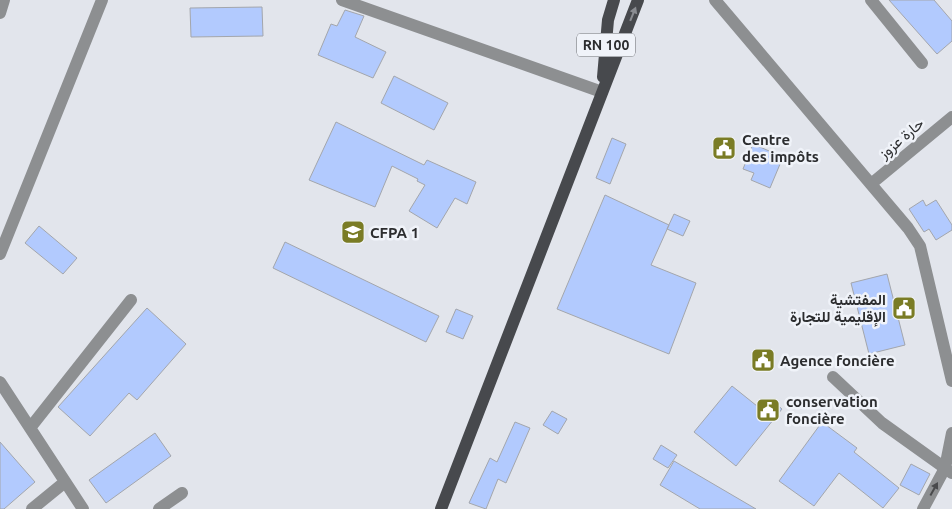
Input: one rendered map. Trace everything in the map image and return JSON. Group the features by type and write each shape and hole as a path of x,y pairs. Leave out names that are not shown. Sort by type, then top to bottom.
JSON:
{"main road":[{"name":"RN 100","path":"602,92 608,20 614,0"},
{"path":"441,509 638,0"}],"street":[{"path":"0,254 102,0"},
{"path":"342,0 602,92"},
{"path":"715,0 871,184 920,246 952,381"},
{"path":"871,0 922,63"},
{"name":"حارة عزوز","path":"871,184 952,118"},
{"path":"30,428 131,300"},
{"path":"833,377 882,423 950,468"},
{"path":"0,382 83,509"},
{"path":"923,509 950,468 952,433"},
{"path":"32,509 65,482"},
{"path":"159,509 182,493"}],"building":[{"path":"889,0 934,0 952,21 952,41 937,54"},
{"path":"262,7 263,36 191,37 190,8"},
{"path":"345,10 364,16 355,37 386,52 373,78 318,55 331,24 337,26"},
{"path":"394,76 448,103 434,130 381,103"},
{"path":"336,122 424,165 427,160 476,182 467,204 455,198 437,228 409,211 425,185 417,181 418,179 392,166 375,207 309,180"},
{"path":"612,138 626,144 610,184 596,178"},
{"path":"753,144 783,157 770,188 751,180 754,173 743,169"},
{"path":"605,195 669,225 651,265 696,283 669,354 557,309"},
{"path":"923,200 926,206 936,200 952,225 952,230 936,240 929,229 924,232 909,209"},
{"path":"674,214 690,221 683,236 667,229"},
{"path":"39,226 77,258 63,274 25,243"},
{"path":"285,242 439,316 426,342 273,268"},
{"path":"887,274 905,345 869,354 851,283"},
{"path":"147,308 186,344 137,400 129,393 90,436 58,407"},
{"path":"456,309 473,316 463,339 446,332"},
{"path":"732,386 762,410 770,399 782,409 736,466 694,432"},
{"path":"552,411 567,419 558,434 543,425"},
{"path":"515,422 530,428 506,483 498,479 486,509 469,503 490,458 497,462"},
{"path":"822,422 857,448 854,452 899,488 883,508 839,473 814,506 779,481"},
{"path":"155,433 171,456 106,503 89,480"},
{"path":"0,442 35,482 4,509 0,509"},
{"path":"661,445 677,455 668,468 653,459"},
{"path":"674,461 756,509 700,509 660,485"},
{"path":"911,464 930,474 919,495 900,485"}],"place":[{"name":"Centre des impôts","path":"724,148"},
{"name":"CFPA 1","path":"353,232"},
{"name":"المفتشية الإقليمية للتجارة","path":"904,308"},
{"name":"Agence foncière","path":"763,360"},
{"name":"conservation foncière","path":"768,410"}]}
